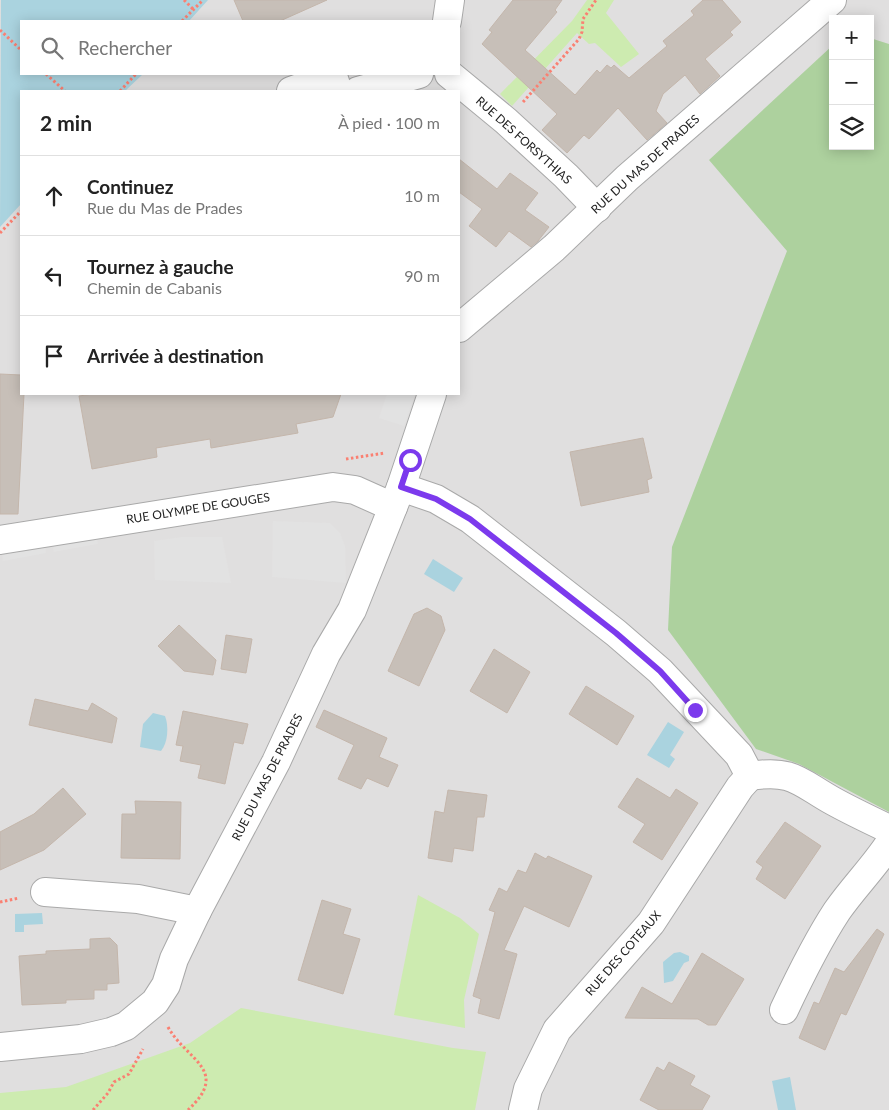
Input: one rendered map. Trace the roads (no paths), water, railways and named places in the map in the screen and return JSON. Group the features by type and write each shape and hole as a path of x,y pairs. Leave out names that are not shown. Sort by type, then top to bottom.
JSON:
{"street":[{"path":"447,20 450,0"},
{"name":"RUE DU MAS DE PRADES","path":"460,327 554,248 627,178 817,4"},
{"path":"362,90 415,75"},
{"name":"RUE DES FORSYTHIAS","path":"450,75 506,121 566,176 596,208"},
{"path":"294,90 332,76 338,90"},
{"name":"RUE DU MAS DE PRADES","path":"0,1047 80,1039 111,1032 136,1018 155,1002 166,985 174,959 197,911 276,762 326,654 352,610 397,497 432,395"},
{"name":"RUE OLYMPE DE GOUGES","path":"0,540 333,487 397,497 436,499 470,519 616,633 660,671 739,755 750,776"},
{"path":"750,776 774,774 800,779 831,800 889,829"},
{"name":"RUE DES COTEAUX","path":"522,1110 528,1090 557,1030 651,923 750,776"},
{"path":"784,1010 812,950 838,909 889,844"},
{"path":"45,892 138,899 197,911"}],"water":[{"path":"1,0 208,0 190,20 20,20 20,75 142,75 126,90 20,90 20,205 0,227"},
{"path":"433,559 463,578 454,592 424,574"},
{"path":"153,713 165,716 166,720 166,739 161,751 140,747 143,724"},
{"path":"668,722 684,732 670,755 675,759 669,768 647,755"},
{"path":"42,913 43,924 24,925 24,932 15,932 15,914"},
{"path":"680,952 689,956 689,961 684,963 673,981 664,983 663,962 674,953"},
{"path":"790,1077 796,1110 778,1110 772,1081"}]}
